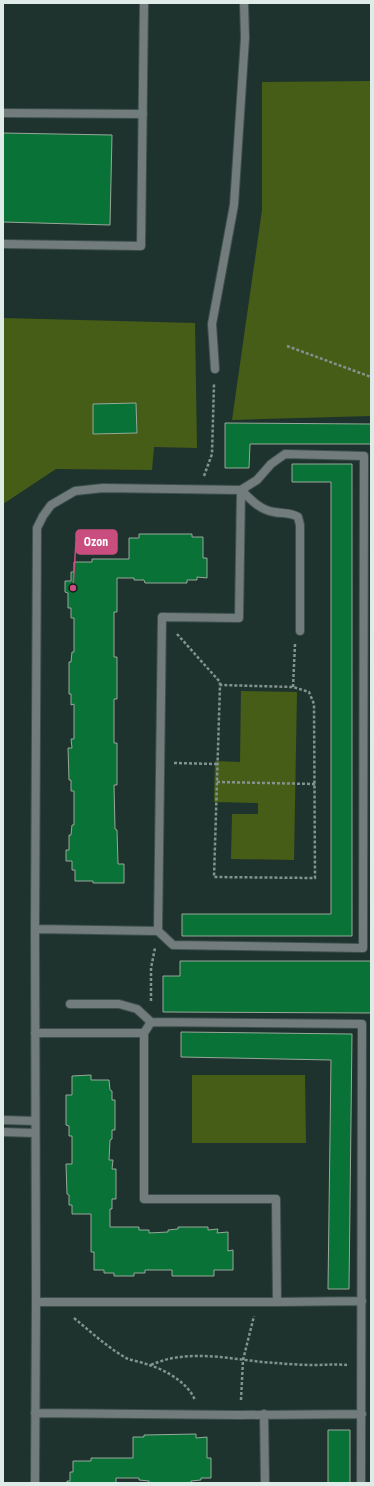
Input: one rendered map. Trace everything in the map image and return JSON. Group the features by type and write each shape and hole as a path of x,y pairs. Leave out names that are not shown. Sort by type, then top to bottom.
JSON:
{"lane":[{"path":"3,244 141,246 144,3"},
{"path":"215,369 212,324 234,205 245,38 244,3"},
{"path":"3,113 143,114"},
{"path":"35,929 158,931 173,945 363,948 364,456 285,454 272,464 257,480 241,490 103,488 75,491 51,506 43,516 37,528 35,929 35,1483"},
{"path":"158,931 162,617 239,618 241,490"},
{"path":"241,490 260,507 272,512 292,513 298,517 300,526 300,630"},
{"path":"70,1004 119,1004 137,1009 151,1022 362,1024 362,1483"},
{"path":"151,1022 144,1033 144,1199 276,1199 277,1302"},
{"path":"35,1033 144,1033"},
{"path":"3,1120 35,1121"},
{"path":"3,1132 35,1133"},
{"path":"36,1302 362,1301"},
{"path":"35,1413 240,1415 362,1414"},
{"path":"264,1414 264,1483"}],"path":[{"path":"287,346 371,377"},
{"path":"200,489 212,454 215,369"},
{"path":"162,617 220,682 214,877 315,878 314,704 309,692 293,687 220,685"},
{"path":"293,687 294,646 300,630"},
{"path":"160,762 217,764"},
{"path":"217,782 315,784"},
{"path":"151,1022 151,968 158,931"},
{"path":"62,1302 73,1317 104,1344 127,1358 151,1365 174,1376 192,1392 201,1414"},
{"path":"240,1415 243,1360 257,1302"},
{"path":"151,1365 162,1360 210,1356 274,1363 313,1365 332,1363 362,1366"}],"green space":[{"path":"371,81 371,416 232,420 262,210 262,82"},
{"path":"3,318 195,323 197,448 154,447 152,470 56,469 3,504"},
{"path":"241,691 297,692 294,860 231,859 232,814 258,814 258,803 214,802 215,761 240,762"},
{"path":"192,1075 305,1075 306,1143 192,1143"}],"building":[{"path":"3,133 112,135 110,225 3,222"},
{"path":"136,403 137,433 93,434 93,404"},
{"path":"225,423 371,424 371,444 250,444 249,468 225,468"},
{"path":"292,464 352,464 352,936 182,936 182,914 331,914 331,482 292,482"},
{"path":"139,534 192,534 192,537 203,537 203,558 207,558 207,578 197,577 197,580 187,580 187,583 145,583 144,580 134,580 134,578 117,578 117,612 114,612 114,657 117,657 117,699 114,699 114,743 117,743 117,785 114,785 115,829 117,830 118,864 124,864 124,883 93,883 93,881 75,881 75,870 72,870 72,861 66,861 66,850 69,850 69,835 71,835 72,825 74,825 74,791 71,791 71,780 69,780 68,748 72,748 71,739 74,739 74,704 71,705 71,694 69,694 69,662 71,662 72,652 74,652 74,618 71,618 71,608 68,608 68,593 65,592 65,581 71,581 71,572 74,572 74,562 92,562 92,559 129,559 129,538 139,538"},
{"path":"180,961 371,961 371,1013 163,1012 163,976 180,976"},
{"path":"181,1032 352,1034 349,1289 328,1289 331,1060 181,1057"},
{"path":"91,1075 91,1080 109,1080 110,1090 112,1091 112,1100 115,1100 115,1130 112,1130 112,1139 110,1140 109,1160 113,1160 112,1169 116,1169 116,1199 112,1199 112,1209 110,1209 110,1227 139,1227 139,1230 149,1230 149,1233 168,1232 168,1230 178,1229 178,1227 208,1227 208,1230 218,1229 217,1233 228,1232 228,1251 233,1250 233,1270 214,1270 214,1276 172,1276 172,1270 145,1270 145,1273 134,1273 134,1276 114,1276 114,1273 104,1273 104,1270 94,1270 94,1252 91,1252 91,1214 72,1214 72,1205 69,1205 69,1195 67,1194 66,1164 72,1164 72,1136 69,1136 69,1126 66,1125 66,1095 72,1095 72,1076"},
{"path":"328,1430 350,1430 350,1483 328,1483"},
{"path":"196,1434 196,1438 207,1437 207,1458 211,1458 211,1478 201,1478 201,1480 191,1481 191,1483 149,1483 149,1481 139,1480 139,1478 116,1478 116,1483 67,1483 67,1481 70,1481 70,1472 73,1472 73,1461 91,1461 91,1458 133,1458 133,1437 144,1437 144,1435"}],"place":[{"name":"Ozon","path":"73,588"}]}
